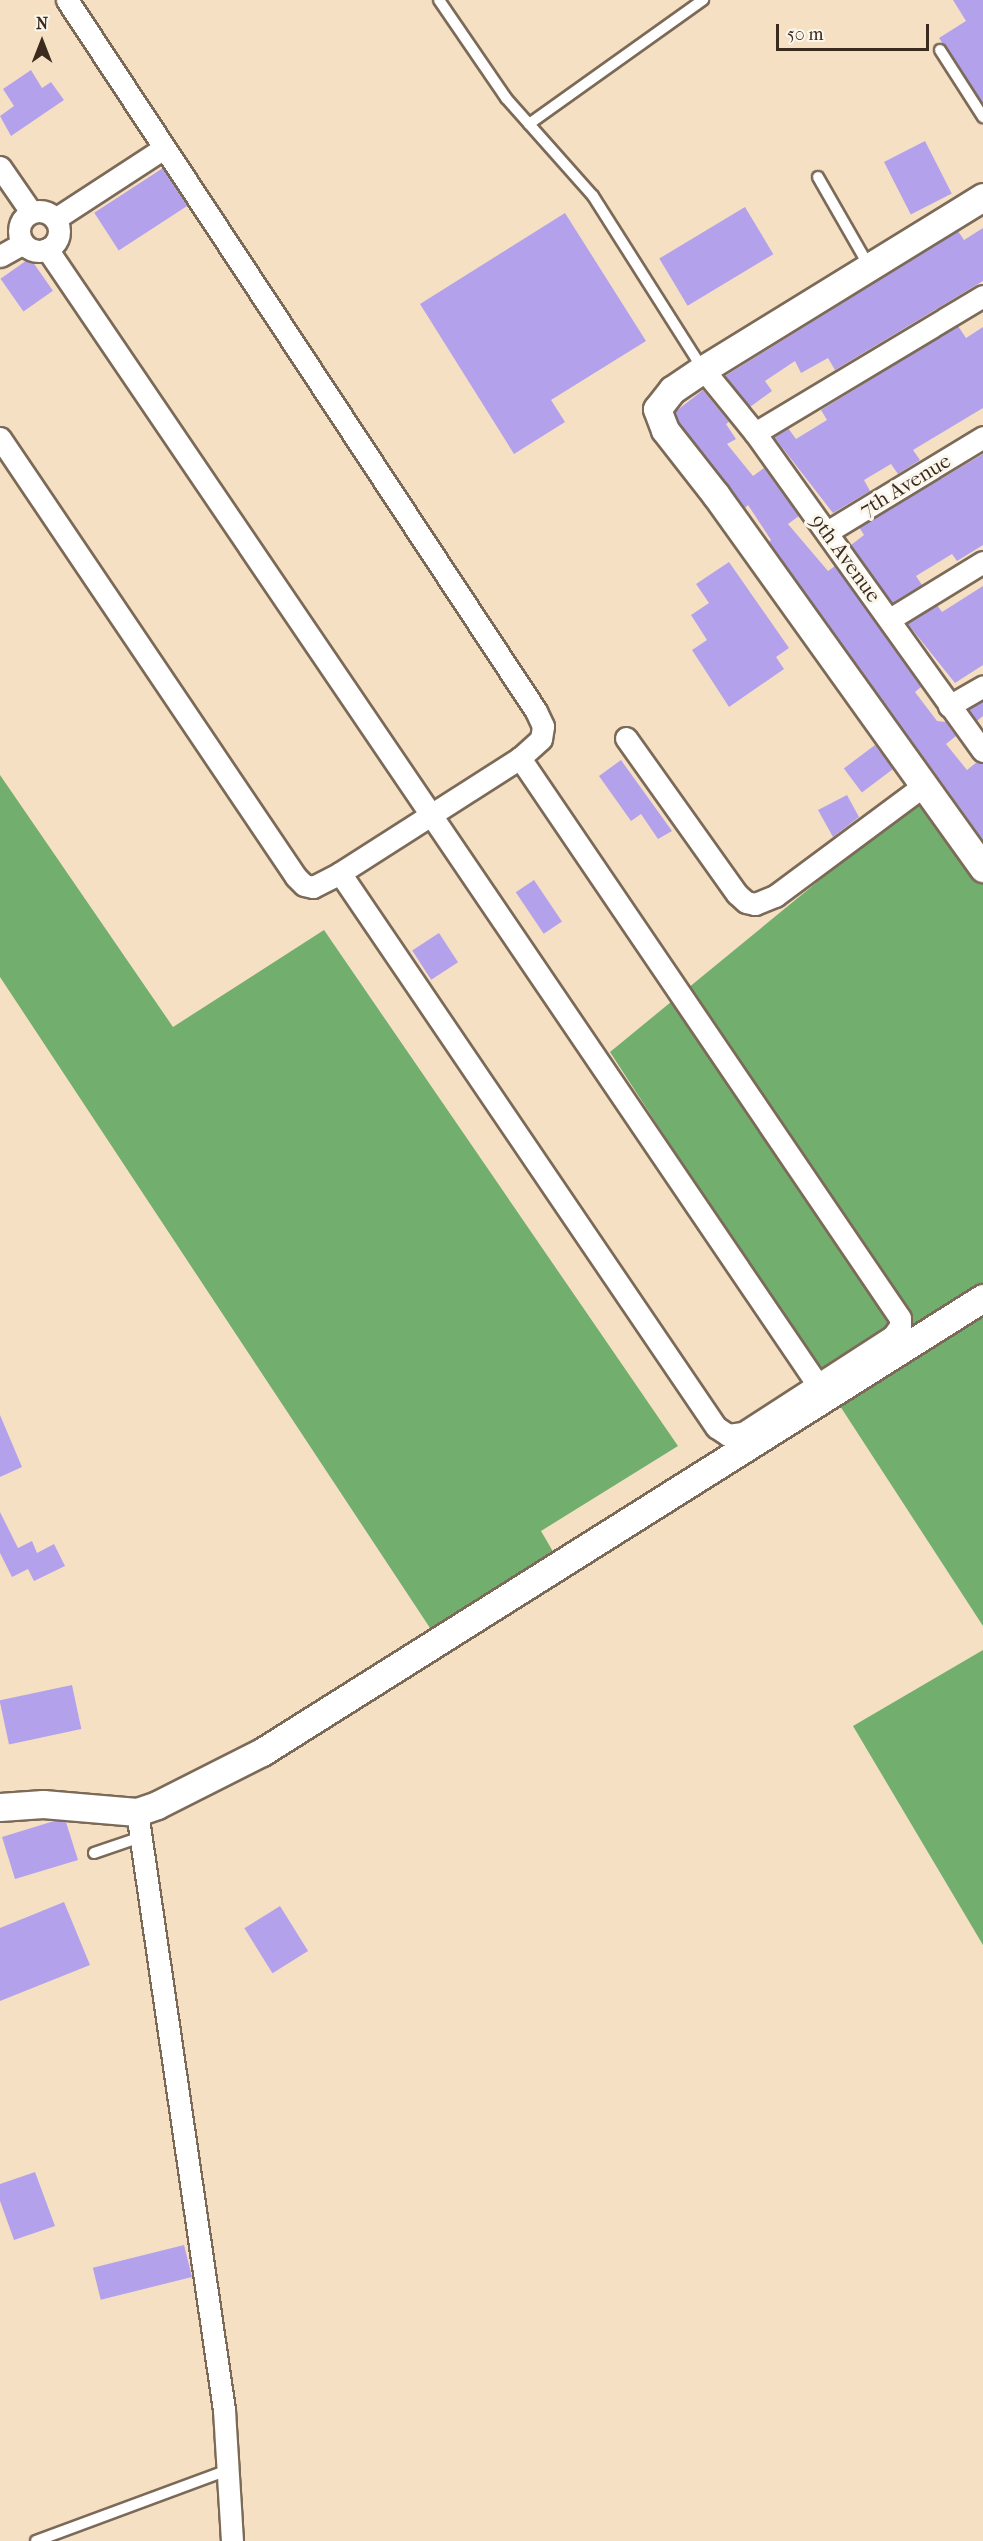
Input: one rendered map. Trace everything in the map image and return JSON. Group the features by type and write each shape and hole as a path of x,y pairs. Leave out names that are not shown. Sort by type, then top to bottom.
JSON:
{"street":[{"path":"0,438 296,877 304,885 313,887 340,873 427,814 520,758 541,738 543,726 536,711 67,0"},
{"path":"55,219 164,148"},
{"path":"0,167 31,212"},
{"path":"983,197 703,369 661,400 657,409 658,420 983,868"},
{"path":"44,211 55,219 58,235 47,249 34,250 23,243 19,226 31,212 44,211"},
{"path":"0,256 23,243"},
{"path":"47,249 427,814 818,1385"},
{"path":"755,433 983,296"},
{"name":"9th Avenue","path":"703,369 755,433 983,751"},
{"name":"7th Avenue","path":"827,532 983,437"},
{"path":"890,619 983,562"},
{"path":"949,706 983,686"},
{"path":"626,738 737,894 746,902 755,904 775,896 923,786"},
{"path":"340,873 716,1427 728,1435 743,1433 893,1336 900,1326 900,1318 520,758"},
{"path":"0,1807 43,1804 139,1824 187,1791 291,1736 560,1562 983,1298"},
{"path":"139,1824 224,2410 232,2541"}],"lane":[{"path":"438,0 506,98 610,220 703,369"},
{"path":"530,124 703,0"},
{"path":"940,50 983,117"},
{"path":"818,177 870,266"},
{"path":"94,1853 139,1824"},
{"path":"36,2541 228,2470"}],"green space":[{"path":"0,775 173,1027 324,930 678,1446 541,1531 555,1555 432,1631 0,977"},
{"path":"921,797 983,880 983,1626 610,1052"},
{"path":"983,1650 983,1945 853,1726"}],"building":[{"path":"953,0 983,0 983,103 939,38 966,21"},
{"path":"31,70 42,88 51,82 64,100 11,136 0,116 14,106 3,89"},
{"path":"925,141 952,194 911,214 884,162"},
{"path":"163,168 188,206 119,250 94,213"},
{"path":"745,207 773,254 688,306 659,259"},
{"path":"565,213 646,341 551,400 565,422 514,454 420,304"},
{"path":"983,228 983,281 835,370 828,358 801,373 795,361 765,381 772,391 750,407 725,376 958,231 964,240"},
{"path":"30,258 53,291 23,311 1,279"},
{"path":"958,326 966,338 983,327 983,408 913,450 920,460 898,474 891,464 864,480 870,491 833,513 774,437 788,428 796,439 827,420 821,410"},
{"path":"703,390 729,422 726,424 736,439 727,444 753,476 764,468 799,516 788,524 828,571 835,566 921,687 915,692 937,721 946,722 956,736 946,744 967,770 977,762 983,764 983,840 769,542 771,540 748,505 745,508 679,422 675,412"},
{"path":"983,454 983,545 957,561 952,554 916,576 922,585 892,603 851,545 864,535 859,527"},
{"path":"729,562 789,648 776,657 784,669 729,707 692,650 707,640 691,615 709,603 696,584"},
{"path":"983,586 983,665 955,683 907,623 937,605 942,612"},
{"path":"983,701 983,716 977,721 969,709"},
{"path":"875,745 893,769 862,792 844,768"},
{"path":"621,760 672,831 658,839 641,814 631,821 599,776"},
{"path":"847,795 859,817 833,837 818,810"},
{"path":"534,880 562,921 544,934 516,892"},
{"path":"439,933 458,962 431,980 412,950"},
{"path":"0,1415 22,1467 0,1477"},
{"path":"0,1512 18,1548 32,1541 37,1553 54,1544 65,1566 34,1581 28,1569 12,1577 0,1553"},
{"path":"72,1685 81,1729 9,1744 0,1700"},
{"path":"54,1821 66,1822 78,1860 15,1879 2,1837"},
{"path":"64,1902 90,1965 0,2001 0,1928"},
{"path":"280,1906 308,1951 272,1973 244,1928"},
{"path":"35,2172 55,2226 14,2240 0,2201 0,2184"},
{"path":"184,2245 192,2277 101,2300 93,2268"}]}
